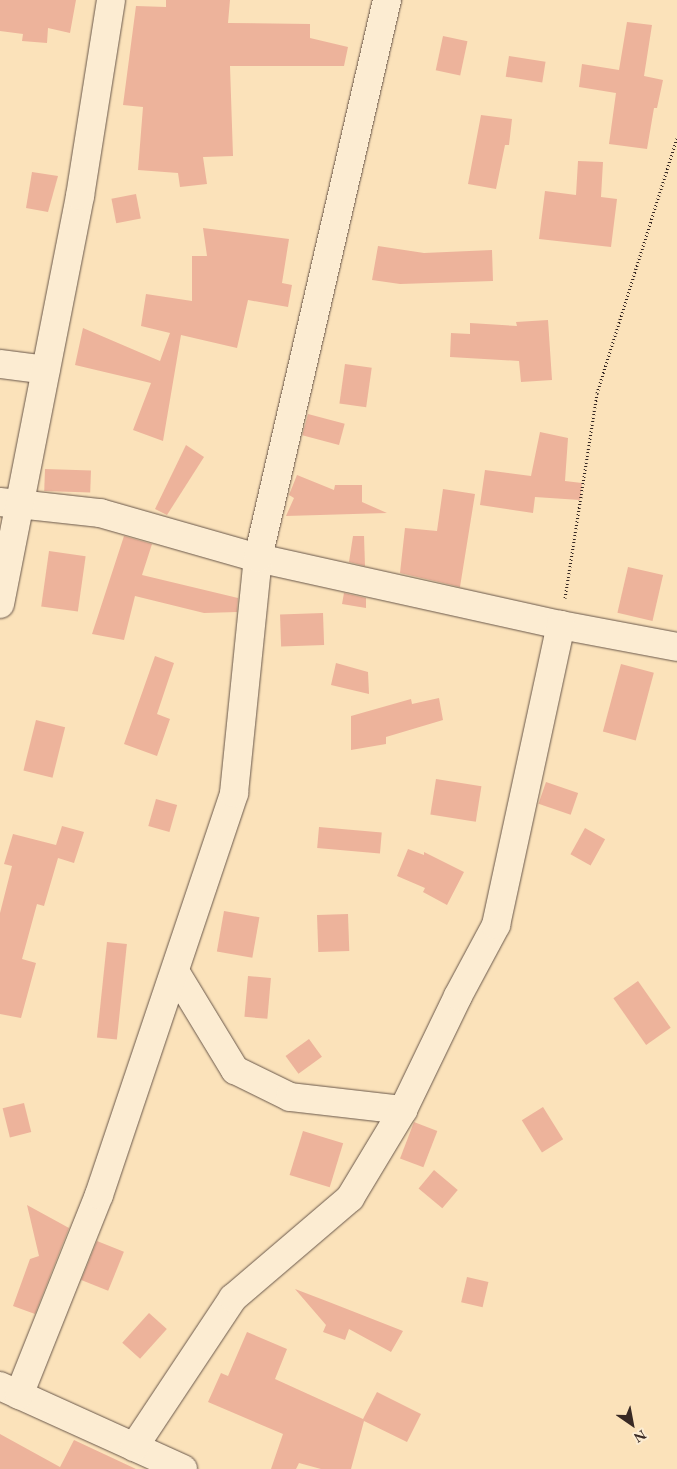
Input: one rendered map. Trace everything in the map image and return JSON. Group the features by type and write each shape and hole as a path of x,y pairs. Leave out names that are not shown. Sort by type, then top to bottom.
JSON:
{"street":[{"path":"0,604 10,502 46,370 80,196 111,0"},
{"path":"183,1469 10,1391 99,1195 176,972 234,793 258,558 388,0"},
{"path":"0,364 46,370"},
{"path":"10,502 100,513 258,558 560,625 677,647"},
{"path":"134,1447 233,1298 350,1198 403,1110 458,996 496,925 560,625"},
{"path":"176,972 235,1070 290,1097 403,1110"}],"path":[{"path":"560,625 597,393 677,138"}],"building":[{"path":"0,0 76,0 70,33 48,28 47,43 22,41 23,34 0,31"},
{"path":"166,0 230,0 228,23 310,24 310,38 348,47 344,66 230,66 233,156 203,157 207,184 180,187 178,173 138,170 143,107 123,105 136,6 166,7"},
{"path":"627,22 652,25 644,76 663,80 657,108 654,108 647,149 609,144 616,93 579,87 582,64 619,70"},
{"path":"443,36 467,41 460,75 436,70"},
{"path":"509,56 546,62 542,83 506,77"},
{"path":"481,115 512,119 509,145 505,145 496,189 468,184"},
{"path":"578,161 603,162 601,197 617,199 611,247 539,239 545,191 576,195"},
{"path":"32,172 58,176 48,212 26,208"},
{"path":"136,194 141,219 116,223 111,199"},
{"path":"203,228 289,239 282,283 292,285 288,307 248,300 237,348 181,335 163,441 133,430 151,383 75,365 83,328 160,361 170,333 141,326 146,294 192,301 192,256 207,256"},
{"path":"378,246 424,253 492,250 493,281 400,284 372,280"},
{"path":"548,320 552,380 521,382 519,361 450,357 451,333 470,334 470,323 517,326 516,322"},
{"path":"345,364 372,368 366,407 339,404"},
{"path":"308,414 345,424 339,445 302,435"},
{"path":"540,432 568,438 565,481 582,483 580,500 535,497 533,513 480,505 485,470 531,476"},
{"path":"186,445 204,457 167,515 155,509"},
{"path":"45,469 91,471 90,493 44,491"},
{"path":"297,475 334,490 335,485 362,485 362,502 387,513 286,516 294,498 289,495"},
{"path":"443,489 475,494 460,587 400,573 405,528 437,531"},
{"path":"124,536 152,544 142,575 238,598 237,612 204,613 135,596 124,640 92,634"},
{"path":"353,536 364,536 365,566 349,562"},
{"path":"49,551 86,556 78,612 41,606"},
{"path":"628,567 663,575 653,621 617,613"},
{"path":"344,593 366,598 366,608 342,604"},
{"path":"323,613 324,645 281,646 280,615"},
{"path":"155,656 174,663 157,714 170,719 157,756 124,744"},
{"path":"336,663 368,672 369,694 331,685"},
{"path":"621,664 654,673 636,740 603,732"},
{"path":"439,698 443,720 386,737 386,744 351,750 351,716 411,699 412,704"},
{"path":"36,720 65,727 53,778 23,770"},
{"path":"436,779 481,786 476,822 430,815"},
{"path":"546,782 578,793 571,815 539,804"},
{"path":"156,799 177,805 169,832 148,826"},
{"path":"62,826 84,832 74,863 58,858 44,906 37,904 22,959 36,963 21,1018 0,1014 0,913 12,866 4,864 13,834 56,845"},
{"path":"319,827 382,832 380,853 317,848"},
{"path":"585,828 605,839 591,865 570,854"},
{"path":"408,849 424,855 424,852 464,872 447,905 423,892 425,888 397,876"},
{"path":"224,911 259,917 252,958 217,951"},
{"path":"348,914 349,951 318,952 317,915"},
{"path":"107,942 127,944 117,1040 97,1037"},
{"path":"248,976 271,978 267,1019 244,1017"},
{"path":"638,981 671,1028 646,1045 613,998"},
{"path":"309,1039 322,1057 298,1074 286,1056"},
{"path":"24,1103 31,1132 10,1137 3,1108"},
{"path":"543,1107 563,1139 542,1152 522,1120"},
{"path":"414,1122 437,1131 423,1167 400,1158"},
{"path":"303,1131 343,1143 330,1187 290,1175"},
{"path":"434,1170 458,1190 442,1208 419,1188"},
{"path":"27,1205 69,1228 35,1314 13,1306 30,1259 39,1256"},
{"path":"97,1241 124,1252 108,1291 81,1280"},
{"path":"467,1277 488,1282 483,1307 461,1302"},
{"path":"295,1289 403,1331 391,1352 349,1329 345,1340 323,1332 326,1325"},
{"path":"149,1313 167,1329 140,1359 122,1343"},
{"path":"247,1332 287,1349 275,1379 363,1419 377,1392 421,1414 407,1442 364,1421 351,1469 321,1469 299,1463 296,1469 271,1469 283,1434 208,1402 221,1373 228,1376"},
{"path":"0,1434 60,1467 74,1440 136,1469 0,1469"}]}
